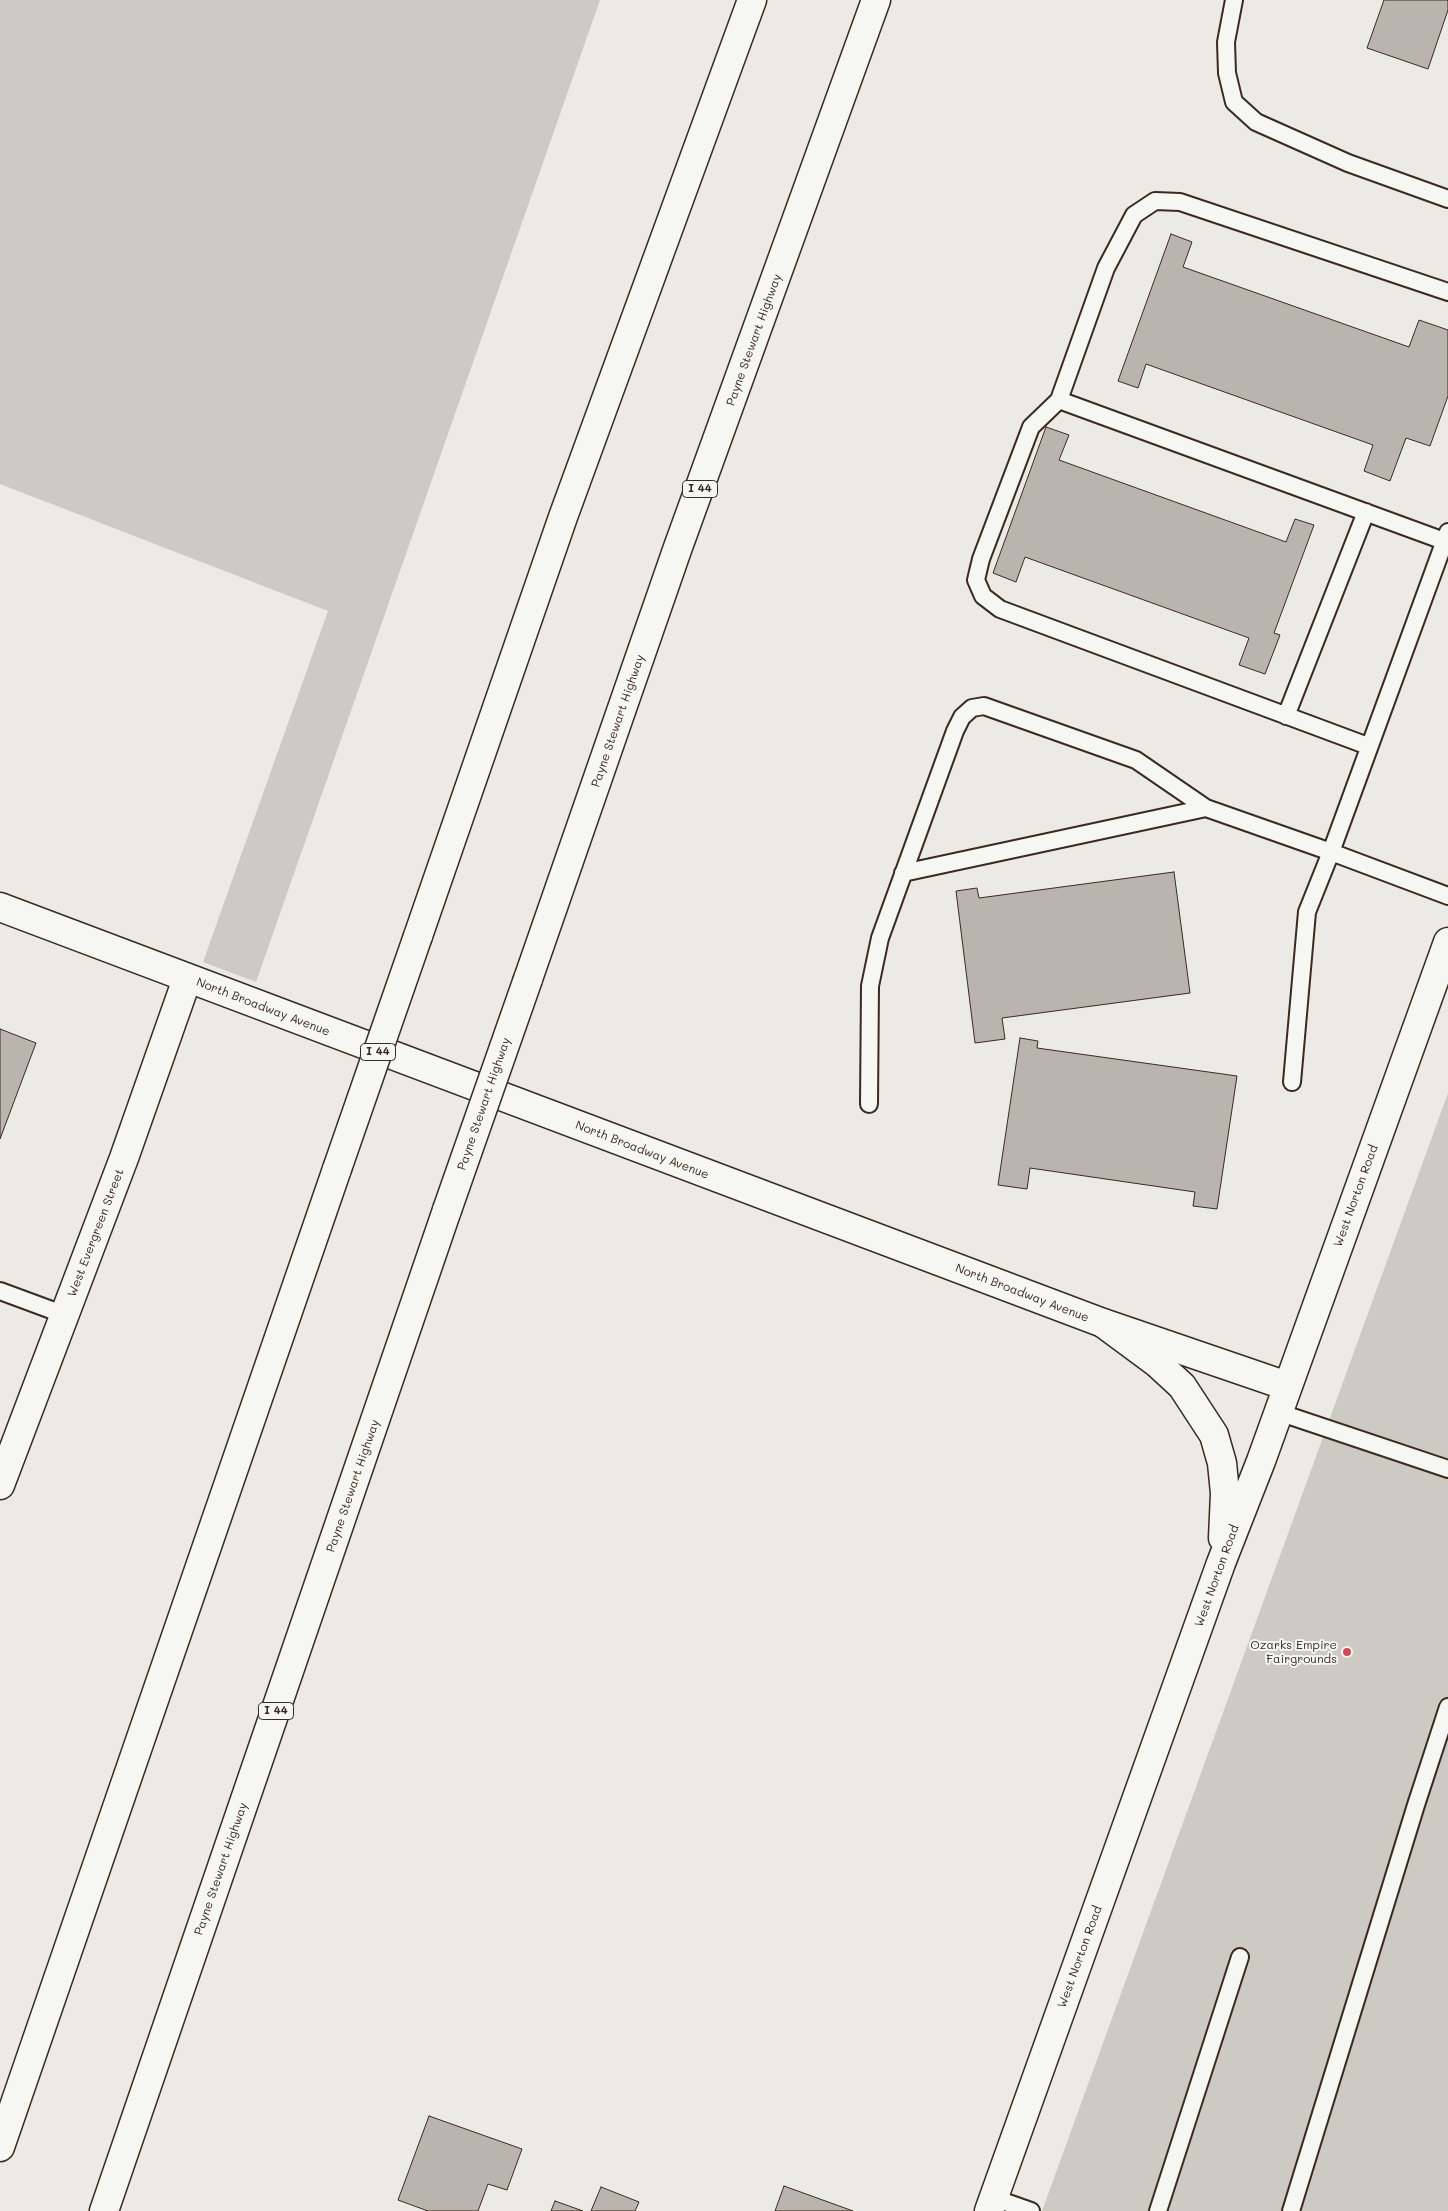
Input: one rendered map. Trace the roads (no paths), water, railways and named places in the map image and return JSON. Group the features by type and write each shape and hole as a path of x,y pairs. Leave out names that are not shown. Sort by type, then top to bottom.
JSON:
{"main road":[{"name":"I 44","path":"0,2147 563,517 752,0"},
{"name":"Payne Stewart Highway","path":"104,2211 447,1210 677,550 876,0"},
{"name":"North Broadway Avenue","path":"0,907 186,979 1103,1323 1287,1386"},
{"name":"West Norton Road","path":"991,2204 1221,1564 1448,942"},
{"name":"West Evergreen Street","path":"0,1485 124,1158 186,979"},
{"path":"1103,1323 1157,1363 1182,1386 1214,1435 1222,1463 1226,1493 1221,1564"}],"lane":[{"path":"1234,0 1226,42 1226,73 1234,102 1256,122 1348,163 1448,199"},
{"path":"1368,746 1000,609 983,596 976,580 981,559 1031,427 1059,400 1106,268 1134,215 1154,201 1180,202 1448,292"},
{"path":"1059,400 1366,512 1446,536 1331,852 1307,912 1292,1082"},
{"path":"1286,716 1366,512"},
{"path":"869,1104 870,986 880,938 954,731 962,717 972,708 984,706 1136,760 1206,808 1448,896"},
{"path":"903,873 1206,808"},
{"path":"0,1291 65,1315"},
{"path":"1278,1412 1448,1469"},
{"path":"1291,2211 1413,1814 1448,1707"},
{"path":"1158,2211 1240,1958"},
{"path":"991,2204 1031,2211"}],"place":[{"name":"Ozarks Empire Fairgrounds","path":"1347,1652"}]}
